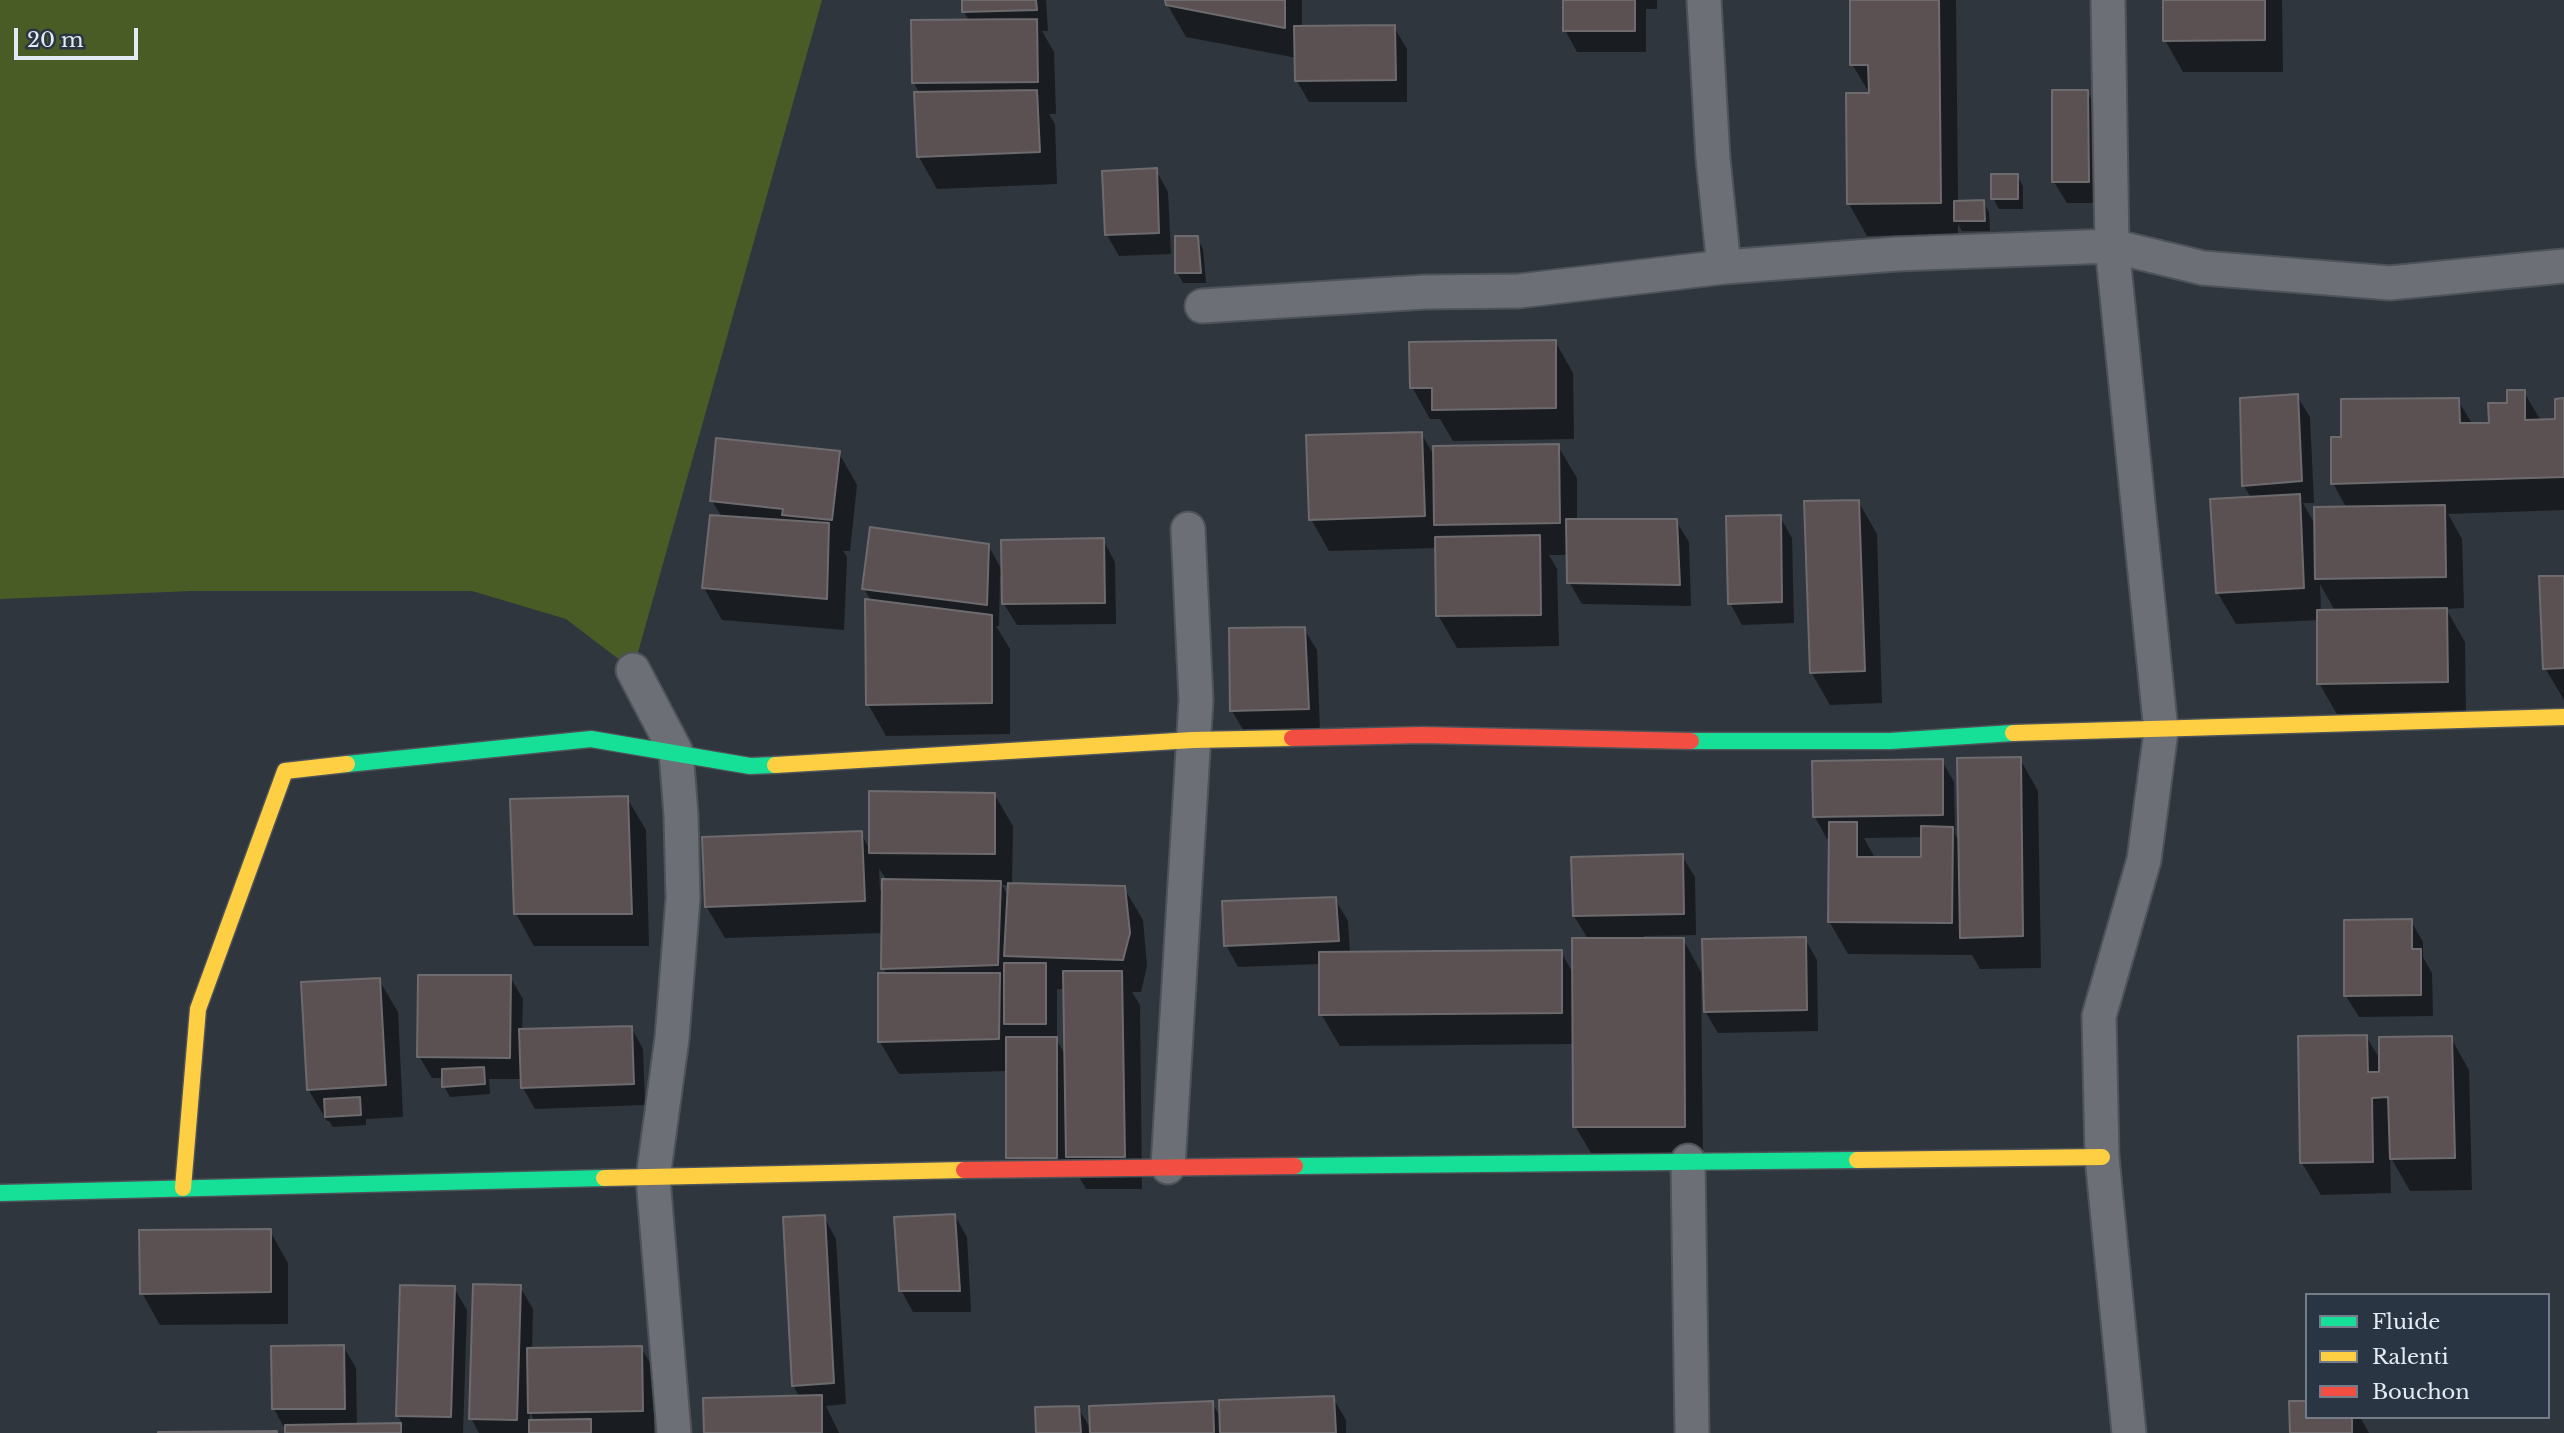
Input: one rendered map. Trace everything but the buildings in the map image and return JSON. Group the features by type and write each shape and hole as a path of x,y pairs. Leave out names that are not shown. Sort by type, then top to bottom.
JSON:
{"street":[{"path":"1704,0 1713,159 1724,267"},
{"path":"2108,0 2112,246 2161,731 2144,860 2099,1016 2102,1157 2129,1433"},
{"path":"1202,306 1425,292 1519,291 1724,267 1896,254 2112,246 2203,268 2390,283 2564,266"},
{"path":"1168,1167 1196,700 1188,529"},
{"path":"633,670 677,752 681,815 683,898 672,1038 653,1178 674,1433"},
{"path":"183,1188 198,1009 285,771 591,739 750,766 1193,740 1422,735 1749,742 1878,741 1992,734 2564,717"},
{"path":"0,1193 1168,1167 2102,1157"},
{"path":"1688,1161 1692,1433"}],"green space":[{"path":"0,0 822,0 633,670 566,619 472,591 191,591 0,599"}],"traffic: fast":[{"path":"1691,741 1890,741 2013,733"},
{"path":"347,764 591,739 750,766 775,765"},
{"path":"1295,1166 1857,1160"},
{"path":"0,1193 604,1178"}],"traffic: slow":[{"path":"2013,733 2564,717"},
{"path":"775,765 1193,740 1292,738"},
{"path":"183,1188 198,1009 285,771 347,764"},
{"path":"1857,1160 2102,1157"},
{"path":"604,1178 964,1170"}],"traffic: jam":[{"path":"1292,738 1422,735 1691,741"},
{"path":"964,1170 1295,1166"}]}
